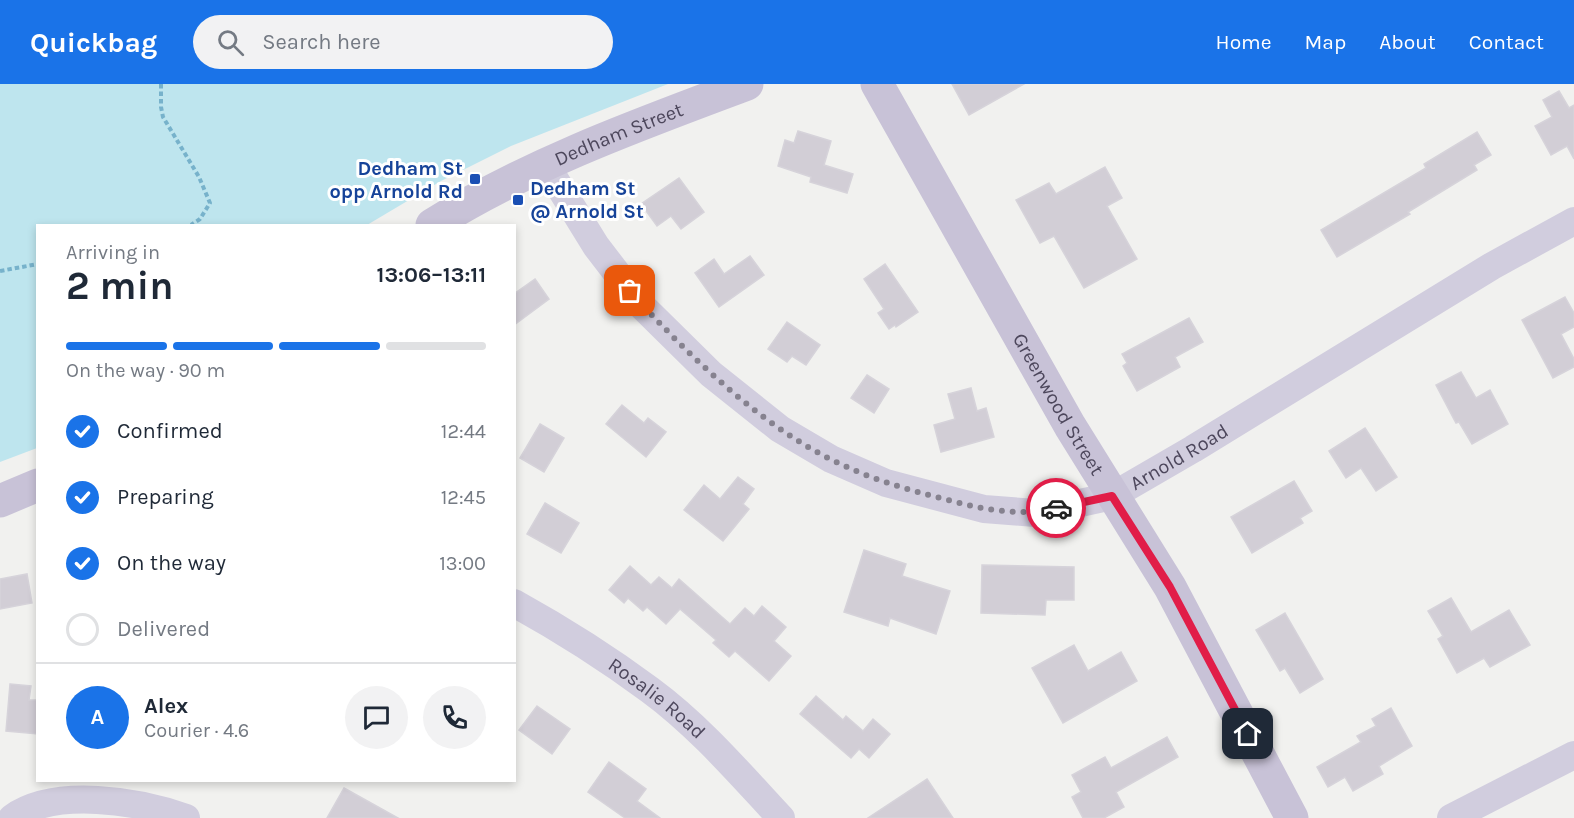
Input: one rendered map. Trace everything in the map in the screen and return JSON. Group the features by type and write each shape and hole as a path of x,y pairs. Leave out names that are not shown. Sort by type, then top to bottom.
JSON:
{"street":[{"name":"Dedham Street","path":"434,224 465,204 546,165 673,111 747,84"},
{"name":"Greenwood Street","path":"877,84 1070,426 1170,587 1292,818"},
{"name":"Arnold Road","path":"546,165 596,246 642,306 711,374 780,429 831,459 886,483 984,509 1035,513 1112,496 1492,266 1574,221"},
{"path":"0,501 36,486"},
{"name":"Rosalie Road","path":"516,604 567,633 651,691 714,746 781,818"},
{"path":"1451,818 1574,755"},
{"path":"12,818 24,809 66,800 118,802 186,818"}],"path":[{"path":"162,84 161,107 164,117 199,177 210,203 200,219 192,224"},
{"path":"0,271 36,264"}],"shaded area":[{"path":"0,84 668,84 511,146 441,181 369,224 36,224 36,448 0,462"}],"building":[{"path":"952,84 1024,84 969,115"},
{"path":"1559,91 1569,108 1574,105 1574,159 1567,146 1551,155 1535,126 1552,117 1543,100"},
{"path":"798,131 831,141 824,165 853,174 847,193 810,182 811,177 778,166 785,140 794,143"},
{"path":"1477,132 1491,155 1474,165 1477,170 1408,212 1410,214 1337,257 1321,230 1426,168 1424,164"},
{"path":"1105,167 1122,198 1107,206 1137,259 1084,288 1054,236 1040,243 1016,200 1049,183 1056,194"},
{"path":"679,178 704,212 681,229 671,216 657,226 641,204"},
{"path":"750,256 764,275 719,307 695,273 714,259 724,274"},
{"path":"885,264 918,312 896,327 895,325 889,329 878,313 884,309 864,279"},
{"path":"535,279 549,299 516,324 516,293"},
{"path":"1565,297 1574,313 1574,327 1561,334 1574,359 1574,367 1553,378 1522,320"},
{"path":"1189,318 1203,342 1175,357 1180,367 1137,391 1123,366 1127,363 1122,354"},
{"path":"787,322 820,345 806,365 792,356 787,362 768,349"},
{"path":"1461,372 1476,398 1490,390 1508,424 1472,444 1459,422 1456,423 1436,385"},
{"path":"867,375 889,389 874,413 851,398"},
{"path":"971,388 977,411 986,408 994,437 941,452 934,425 955,419 948,394"},
{"path":"622,405 644,423 648,418 666,432 646,457 606,424"},
{"path":"540,424 564,438 544,472 520,458"},
{"path":"1365,428 1397,477 1376,491 1361,468 1346,478 1329,451"},
{"path":"738,477 754,489 743,504 749,509 723,541 684,510 704,485 720,499"},
{"path":"1294,481 1312,511 1300,518 1303,523 1252,553 1231,517"},
{"path":"545,503 579,523 561,553 527,534"},
{"path":"864,550 906,564 902,576 950,591 936,634 890,618 888,626 844,612"},
{"path":"982,565 1074,567 1074,600 1046,600 1045,615 981,613"},
{"path":"630,566 651,585 659,577 672,588 679,579 730,624 745,608 754,616 762,606 786,627 774,641 791,656 769,681 735,651 729,657 713,643 716,640 680,609 666,624 647,607 643,611 628,598 624,603 609,590"},
{"path":"27,574 32,603 0,609 0,579"},
{"path":"1451,598 1471,632 1509,610 1530,645 1490,667 1484,658 1457,673 1438,639 1443,636 1428,611"},
{"path":"1285,613 1323,679 1300,693 1285,668 1280,671 1256,630"},
{"path":"1074,645 1088,671 1121,652 1137,681 1063,723 1032,668"},
{"path":"10,684 31,686 29,700 36,700 36,734 6,731"},
{"path":"816,696 843,720 846,716 863,731 873,719 890,734 869,758 859,749 851,758 800,714"},
{"path":"537,706 570,729 552,754 519,730"},
{"path":"1391,708 1412,746 1379,766 1383,774 1353,791 1345,777 1328,787 1317,767 1361,742 1357,736 1376,726 1372,719"},
{"path":"1167,737 1178,757 1116,792 1124,807 1104,818 1083,818 1072,797 1081,792 1072,775 1105,757 1111,768"},
{"path":"609,762 646,789 637,801 660,818 625,818 588,792"},
{"path":"927,779 953,818 868,818"},
{"path":"344,788 398,818 327,818"}],"way so far":[{"path":"630,291 642,306 711,374 780,429 831,459 886,483 984,509 1035,513 1056,508"}],"place":[{"name":"Dedham St opp Arnold Rd","path":"475,179"},
{"name":"Dedham St @ Arnold St","path":"518,200"}],"route":[{"path":"1056,508 1112,496 1170,587 1248,734"}]}
